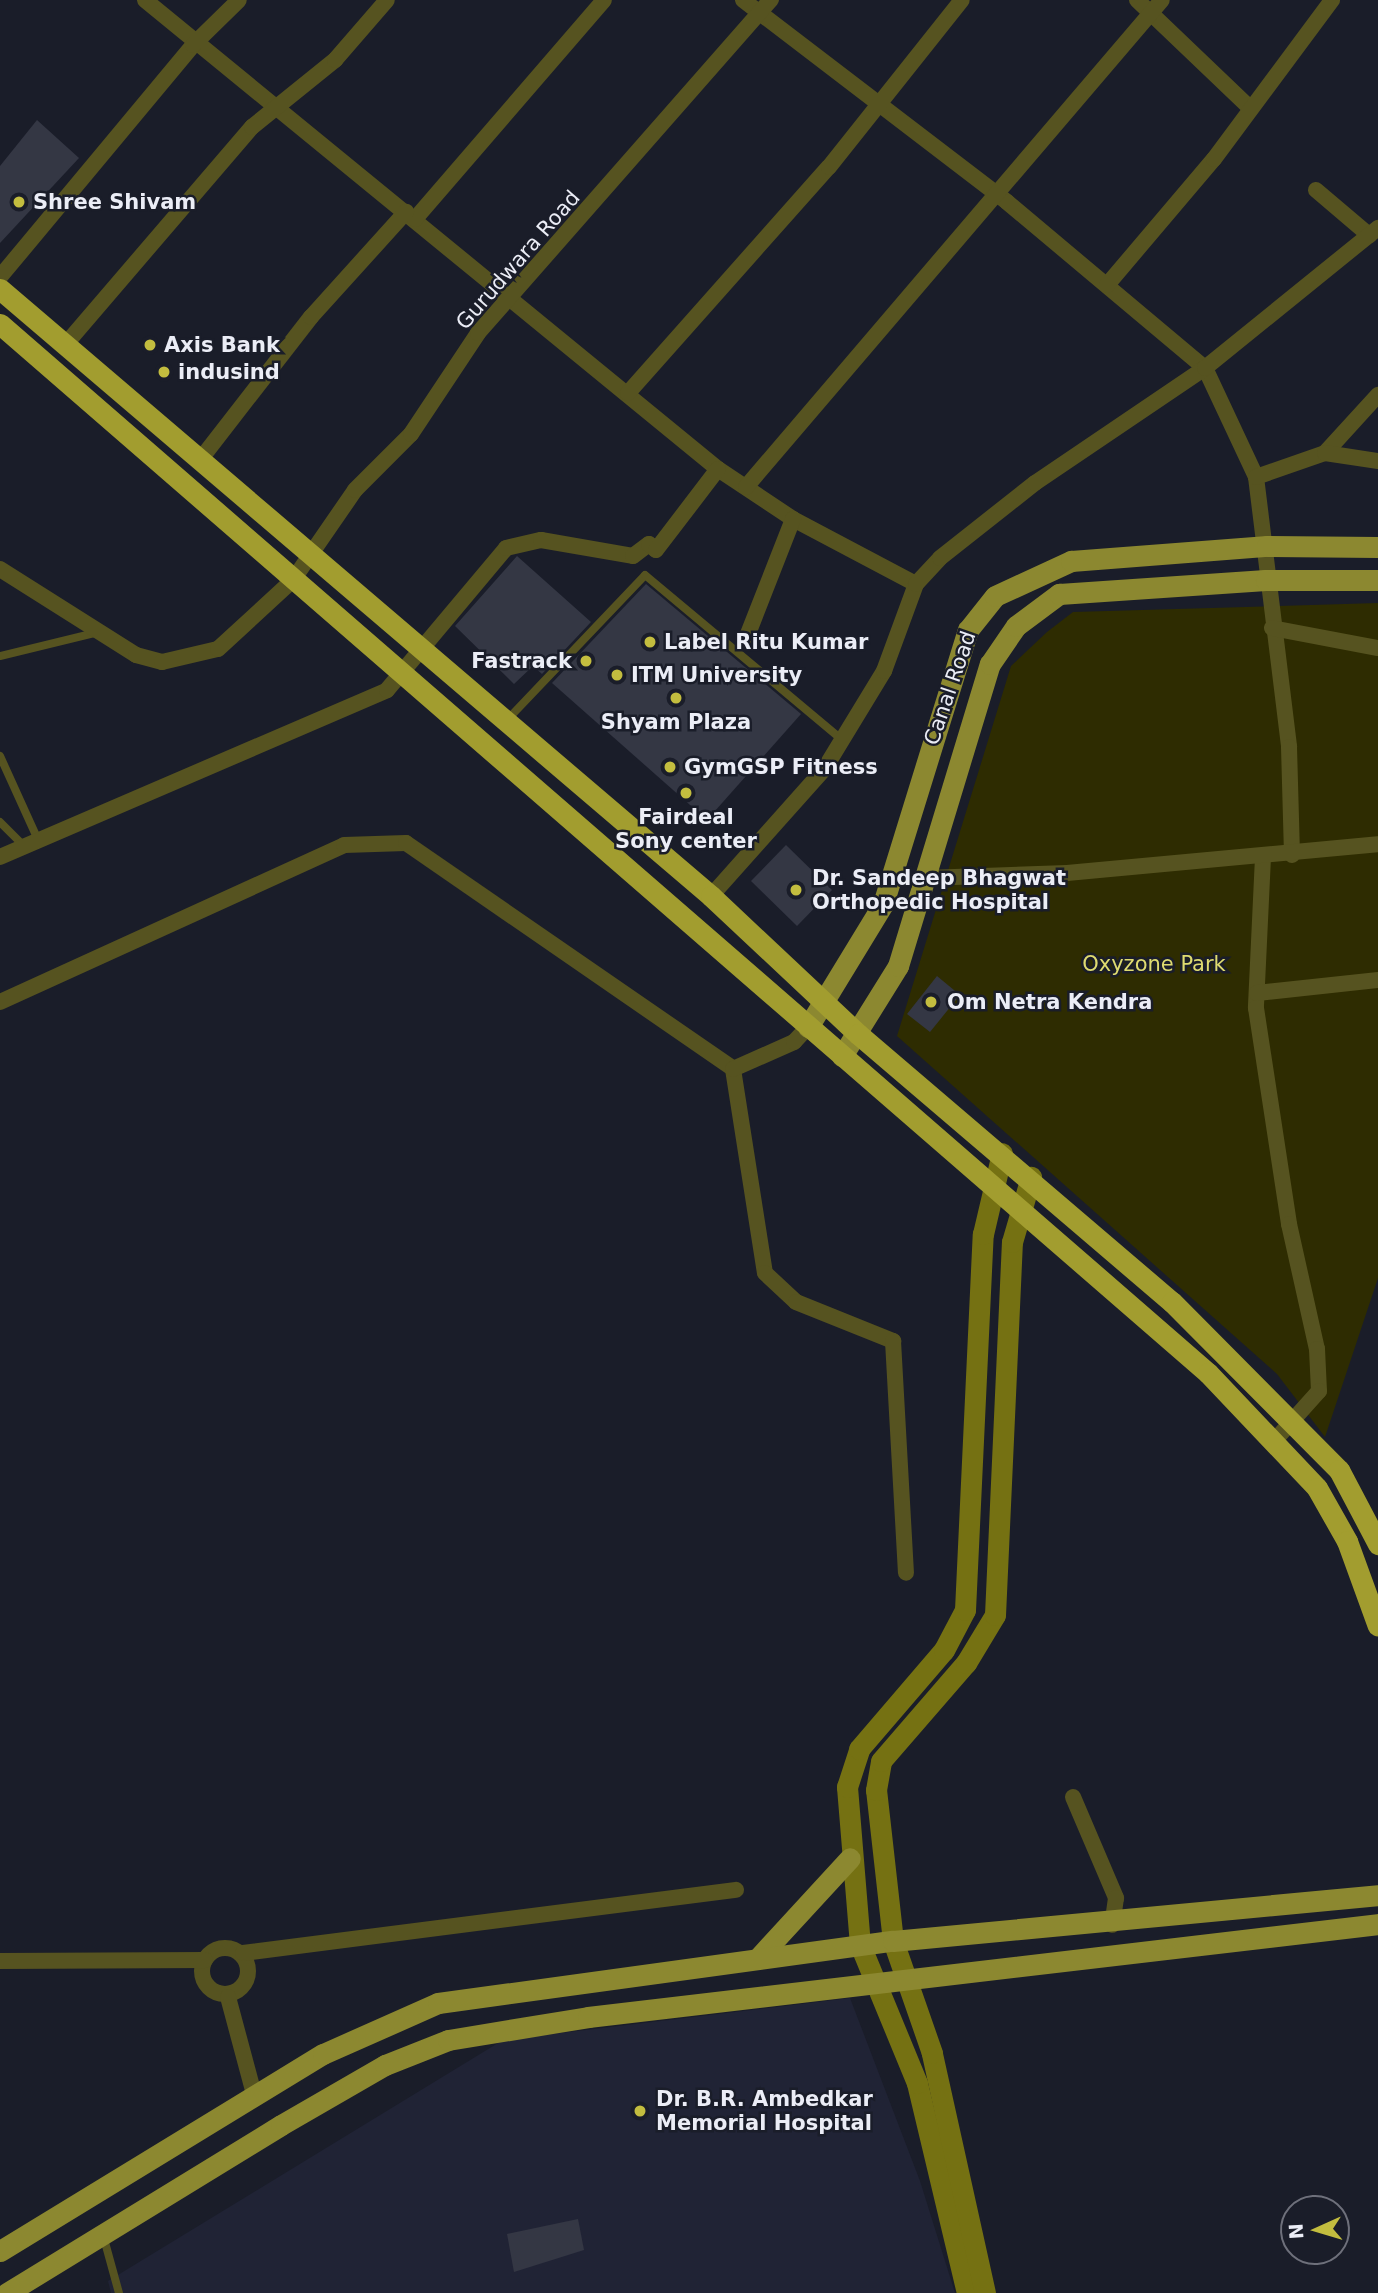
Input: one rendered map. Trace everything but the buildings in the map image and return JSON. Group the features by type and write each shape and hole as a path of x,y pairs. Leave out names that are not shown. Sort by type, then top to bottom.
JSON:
{"highway":[{"path":"0,289 419,653 711,896 858,1034 1031,1177 1292,1418 1351,1488 1378,1544"},
{"path":"0,324 808,1027 1154,1322 1275,1440 1332,1511 1378,1626"}],"main road":[{"name":"Canal Road","path":"808,1027 826,1006 883,904 978,611 1022,581 1071,561 1267,546 1378,547"},
{"name":"Canal Road","path":"842,1056 898,966 990,664 1016,626 1059,594 1266,580 1378,580"},
{"path":"759,1957 850,1858"},
{"path":"0,2251 254,2094 369,2029 438,2003 759,1957 893,1941 1112,1925 1378,1895"},
{"path":"7,2293 419,2049 494,2029 908,1982 1378,1924"}],"street":[{"path":"145,0 193,45 275,106 410,215 718,469 793,519 916,584"},
{"path":"0,277 193,45 239,0"},
{"path":"65,345 275,106 335,60 387,0"},
{"path":"200,460 311,317 410,215 604,0"},
{"path":"743,0 998,194 1205,368 1256,477 1267,546 1266,580 1289,747 1292,855"},
{"name":"Gurudwara Road","path":"0,569 94,632 162,662 199,656 218,649 293,580 355,490 411,434 478,333 511,299 771,0"},
{"path":"628,393 880,106 962,0"},
{"path":"1137,0 1149,17 1250,108"},
{"path":"746,487 1162,0"},
{"path":"1107,285 1250,108 1332,0"},
{"path":"711,896 842,740 884,671 916,584 967,534 1205,368 1373,232 1316,190"},
{"path":"1325,453 1378,396"},
{"path":"1256,477 1325,453 1378,461"},
{"path":"0,857 367,700 405,675 419,653 506,548 541,540 633,556 649,544 656,550 718,469"},
{"path":"746,639 793,519"},
{"path":"1272,628 1378,648"},
{"path":"0,1002 344,845 406,843 733,1069 765,1273 796,1302 893,1341 906,1573"},
{"path":"926,878 1292,855 1378,844"},
{"path":"1263,857 1257,993 1269,1113 1317,1349 1319,1391 1312,1404 1292,1418 1275,1440"},
{"path":"1257,993 1378,980"},
{"path":"733,1069 794,1042 808,1027"},
{"path":"967,2293 930,2127 860,1945 850,1858 847,1787 859,1749 944,1650 965,1610 972,1568 979,1282 990,1183 1002,1153"},
{"path":"985,2293 932,2053 893,1941 875,1816 881,1761 986,1637 1001,1584 1006,1364 1018,1205 1031,1177"},
{"path":"1073,1797 1116,1898 1112,1925"},
{"path":"228,1997 208,1988 205,1960 215,1948 243,1953 736,1890"},
{"path":"228,1997 240,1989 243,1953"},
{"path":"0,1961 205,1960"},
{"path":"228,1997 254,2094"}],"lane":[{"path":"504,723 645,575 842,740"},
{"path":"0,656 94,632"},
{"path":"0,756 32,844"},
{"path":"0,822 32,844"},
{"path":"103,2234 119,2293"}],"shaded area":[{"name":"Dr. B.R. Ambedkar Memorial Hospital","path":"850,1998 920,2181 955,2293 111,2293 108,2281 503,2040"}],"green space":[{"name":"Oxyzone Park","path":"1378,603 1378,1278 1325,1437 1277,1374 897,1036 1011,666 1047,632 1073,612"}],"place":[{"name":"Shree Shivam","path":"19,202"},
{"name":"Axis Bank","path":"150,345"},
{"name":"indusind","path":"164,372"},
{"name":"Label Ritu Kumar","path":"650,642"},
{"name":"Fastrack","path":"586,661"},
{"name":"ITM University","path":"617,675"},
{"name":"Shyam Plaza","path":"676,698"},
{"name":"GymGSP Fitness","path":"670,767"},
{"name":"Fairdeal Sony center","path":"686,793"},
{"name":"Dr. Sandeep Bhagwat Orthopedic Hospital","path":"796,890"},
{"name":"Om Netra Kendra","path":"931,1002"},
{"name":"Dr. B.R. Ambedkar Memorial Hospital","path":"640,2111"}]}
